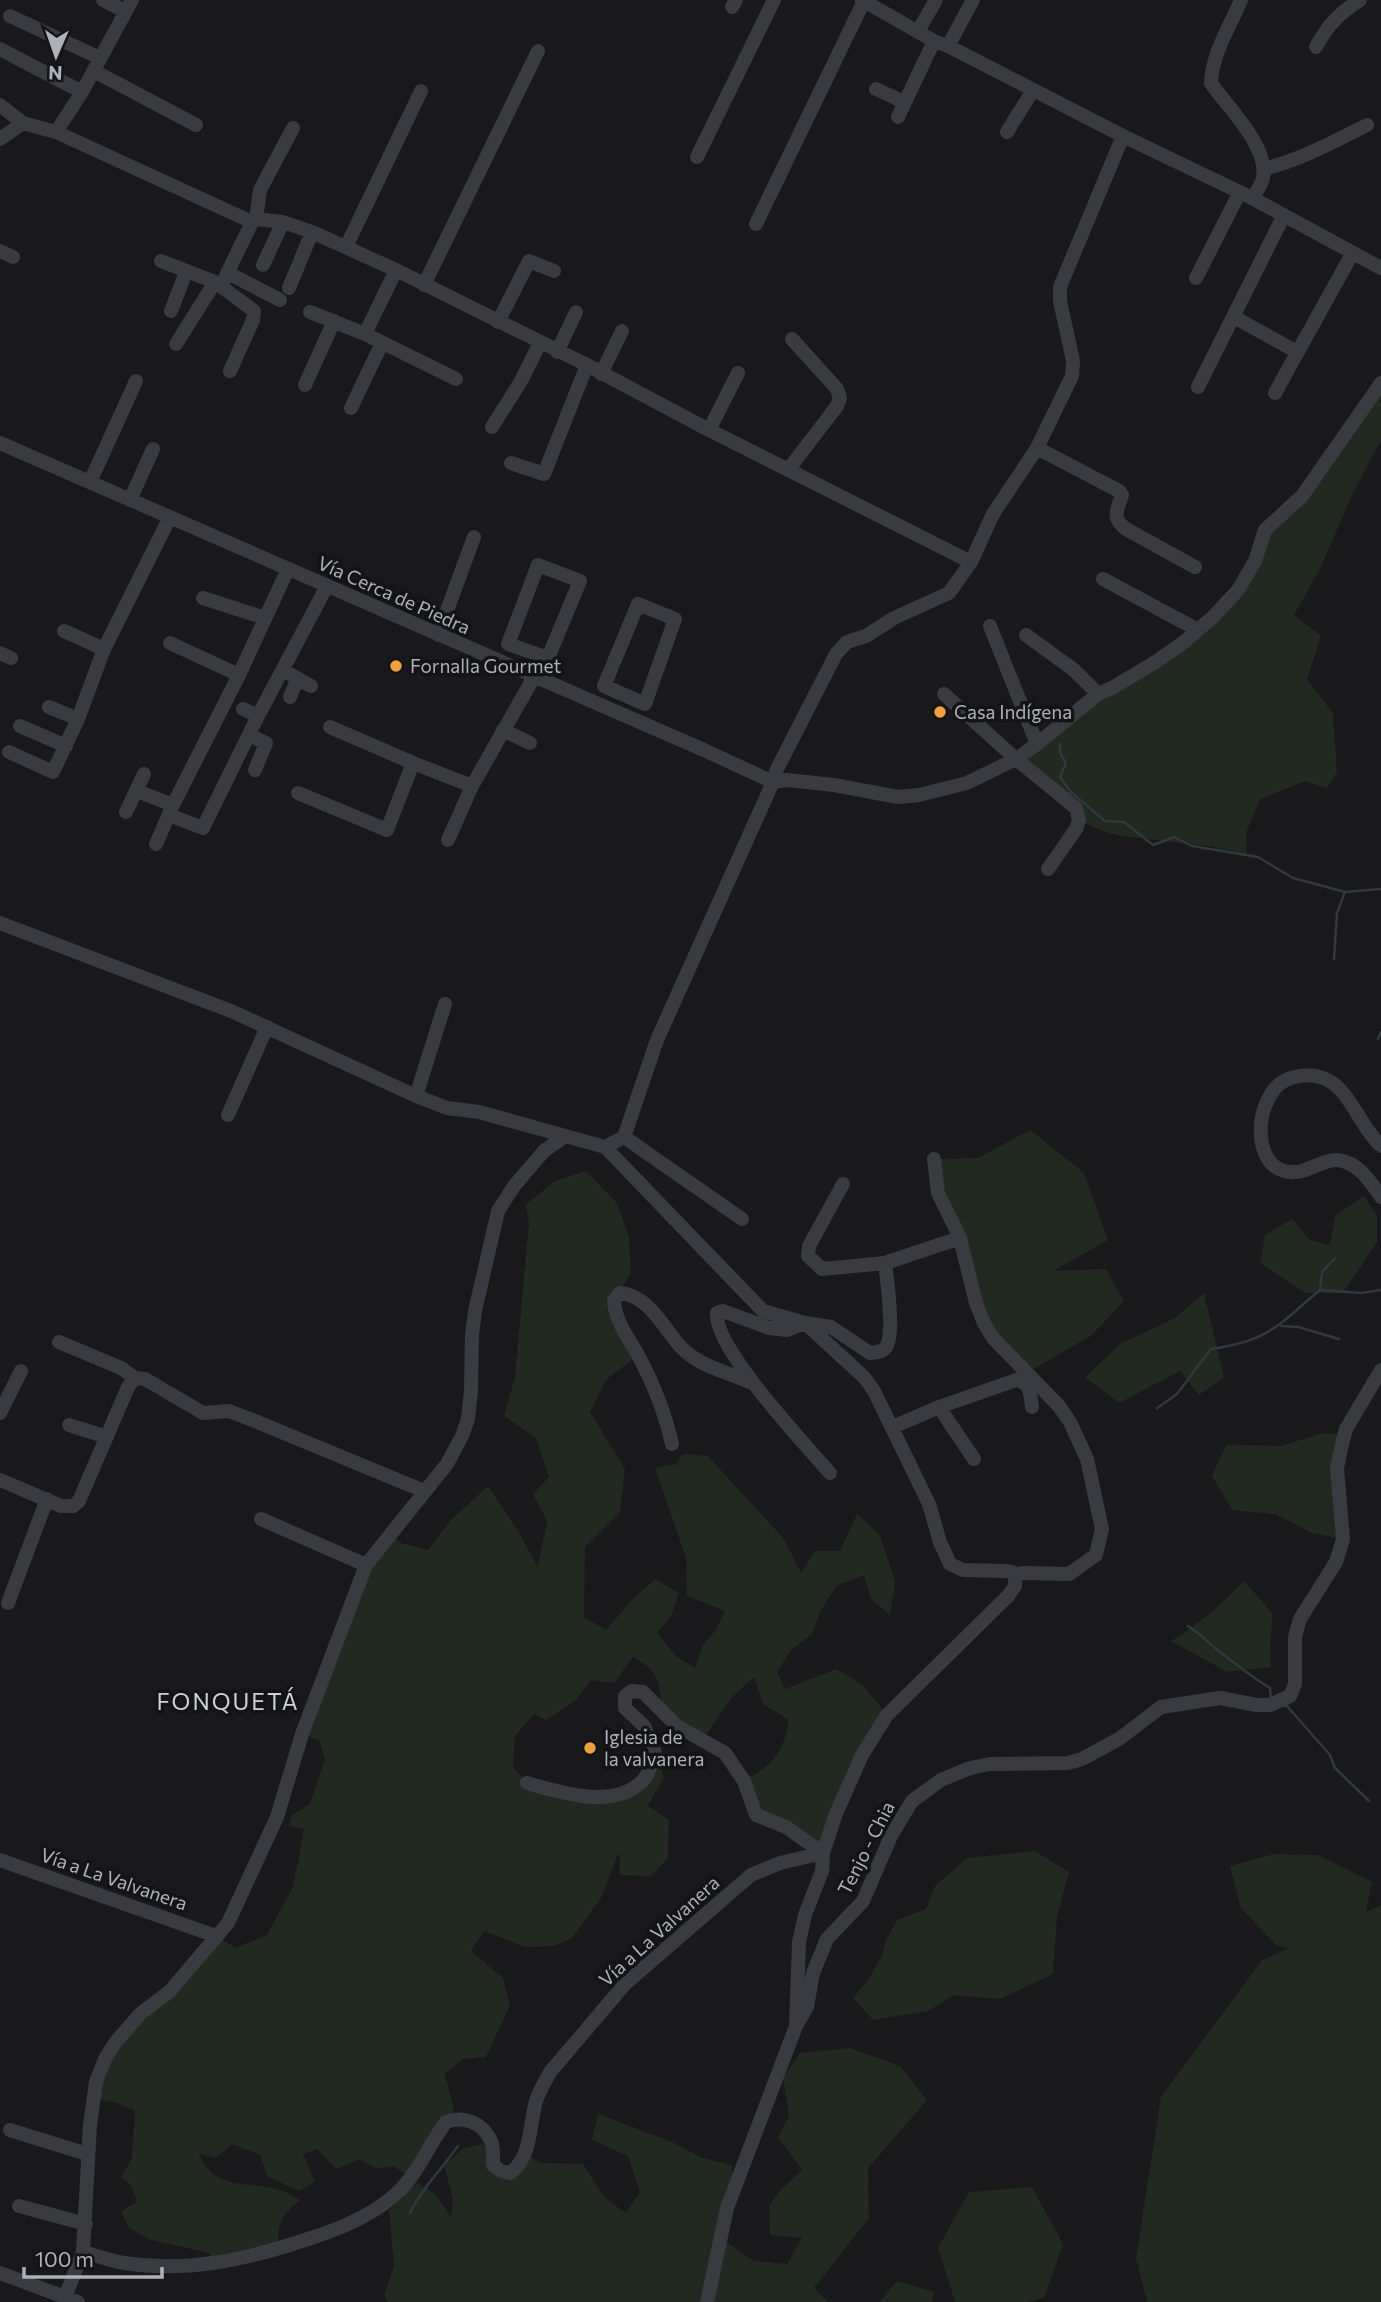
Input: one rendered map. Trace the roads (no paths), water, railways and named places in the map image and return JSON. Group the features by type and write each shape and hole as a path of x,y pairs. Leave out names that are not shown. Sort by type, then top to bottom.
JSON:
{"street":[{"path":"56,132 82,92 129,5 103,0"},
{"path":"697,157 774,0"},
{"path":"918,31 936,0"},
{"path":"898,117 904,102 941,43 973,0"},
{"path":"1196,278 1246,195 1263,181 1263,169 1247,128 1211,83 1211,71 1216,56 1241,0"},
{"path":"1316,47 1326,27 1346,8 1360,0"},
{"path":"756,225 863,1 1123,136 1246,195 1381,268"},
{"path":"10,16 97,64 196,125"},
{"path":"0,50 82,92"},
{"path":"424,285 538,51"},
{"path":"876,89 904,102"},
{"path":"1007,132 1033,90"},
{"path":"346,247 421,91"},
{"path":"0,106 23,123 56,132 254,221 283,222 312,232 396,270 971,562"},
{"path":"0,139 23,123"},
{"path":"1263,169 1290,163 1309,155 1367,125"},
{"path":"176,344 221,281 254,221 260,190 293,128"},
{"path":"606,1147 624,1136 657,1040 777,769 836,654 847,642 866,636 894,618 949,593 971,562 993,514 1037,448 1072,376 1073,361 1059,286 1123,136"},
{"path":"1198,387 1284,215"},
{"path":"263,265 283,222"},
{"path":"289,288 312,232"},
{"path":"1275,393 1352,254"},
{"path":"161,261 187,272 279,300"},
{"path":"498,322 529,261 554,271"},
{"path":"365,334 396,270"},
{"path":"171,310 187,272"},
{"path":"221,281 254,311 253,320 230,371"},
{"path":"310,312 365,334 456,379"},
{"path":"557,352 576,312"},
{"path":"1234,317 1297,352"},
{"path":"305,384 334,321"},
{"path":"601,374 622,331"},
{"path":"788,470 840,398 837,389 792,340"},
{"path":"351,408 382,343"},
{"path":"492,427 540,343"},
{"path":"512,463 544,474 587,365"},
{"path":"709,430 738,373"},
{"path":"90,482 136,381"},
{"path":"773,782 787,780 834,785 898,797 919,795 967,783 1016,759 1098,694 1157,662 1198,630 1238,590 1255,561 1265,530 1302,496 1381,383"},
{"name":"Vía Cerca de Piedra","path":"0,443 773,782"},
{"path":"1037,448 1119,491 1122,495 1117,522 1195,567"},
{"path":"130,500 153,449"},
{"path":"9,751 53,772 78,719 104,649 170,517"},
{"path":"438,635 474,537"},
{"path":"538,565 580,581 548,658 518,648 508,644 538,565"},
{"path":"156,844 288,569"},
{"path":"1103,579 1198,630"},
{"path":"137,790 203,828 258,716 327,586"},
{"path":"204,598 265,618"},
{"path":"638,604 675,620 645,704 624,695 604,686 638,604"},
{"path":"990,626 1037,744"},
{"path":"64,631 104,649"},
{"path":"1026,635 1074,670 1098,694"},
{"path":"170,643 239,675"},
{"path":"510,667 518,648"},
{"path":"283,670 304,683 289,697"},
{"path":"448,840 472,786 534,677"},
{"path":"944,694 1016,759 1076,808 1079,820 1048,869"},
{"path":"618,714 624,695"},
{"path":"49,707 78,719"},
{"path":"243,709 258,716"},
{"path":"20,726 66,746"},
{"path":"330,727 413,764 472,786"},
{"path":"503,730 530,743"},
{"path":"249,735 266,743 255,770"},
{"path":"298,793 387,831 413,764"},
{"path":"126,812 144,774"},
{"path":"0,923 231,1011 447,1108 479,1112 606,1147 763,1311 831,1327 870,1353 882,1351 887,1346 890,1317 885,1263"},
{"path":"416,1096 444,1004"},
{"path":"228,1115 267,1027"},
{"path":"1381,1146 1341,1088 1319,1077 1301,1075 1283,1081 1271,1092 1260,1118 1262,1147 1267,1160 1277,1169 1299,1172 1336,1160 1356,1166 1381,1197"},
{"path":"544,1151 547,1131"},
{"path":"0,2273 69,2300 83,2252 87,2154 96,2082 105,2059 139,2014 170,1991 228,1923 277,1817 303,1734 366,1565 447,1464 468,1419 473,1323 498,1211 514,1186 544,1151 565,1136"},
{"path":"624,1136 741,1219"},
{"path":"933,1159 938,1192 960,1238 974,1296 984,1323 993,1338 1059,1406 1070,1422 1087,1459 1102,1529 1096,1555 1069,1574 1022,1573 1015,1576"},
{"path":"843,1184 809,1246 808,1256 822,1269 885,1263 960,1238"},
{"path":"672,1444 660,1402 638,1355 622,1331 614,1300 620,1293 629,1293 651,1310 680,1346 697,1362 757,1385"},
{"path":"805,1323 787,1330 769,1328 723,1311 716,1313 717,1327 731,1354 830,1473"},
{"path":"796,2026 799,1942 805,1915 822,1871 823,1853 835,1816 862,1755 887,1714 1008,1596 1015,1586 1012,1572 963,1570 950,1564 940,1542 929,1504 874,1391 864,1377 805,1323"},
{"path":"59,1342 121,1368 135,1378 145,1379 203,1413 229,1412 242,1416 424,1491"},
{"name":"Tenjo - Chia","path":"708,2302 727,2208 796,2026 807,2007 813,1973 827,1939 863,1901 891,1836 912,1801 942,1780 970,1768 990,1764 1068,1763 1082,1759 1119,1739 1161,1707 1220,1698 1270,1705 1290,1696 1295,1684 1295,1637 1300,1619 1336,1562 1343,1539 1337,1468 1346,1429 1381,1370"},
{"path":"0,1413 21,1371"},
{"path":"0,1480 61,1506 73,1506 79,1501 128,1387 135,1378"},
{"path":"892,1427 1016,1380 1025,1382 1029,1387 1032,1407"},
{"path":"939,1407 974,1460"},
{"path":"69,1425 107,1437"},
{"path":"8,1603 47,1499"},
{"path":"261,1519 366,1565"},
{"path":"527,1783 559,1793 610,1797 629,1791 646,1777 655,1753 644,1726 625,1707 625,1696 632,1691 643,1692 677,1726 725,1753 744,1781 756,1815 786,1827 823,1853"},
{"name":"Vía a La Valvanera","path":"83,2252 124,2263 181,2267 209,2265 263,2254 341,2228 395,2195 411,2179 446,2122 456,2118 473,2122 481,2128 492,2142 493,2165 510,2173 521,2165 526,2153 541,2086 625,1984 751,1875 780,1863 823,1853"},
{"name":"Vía a La Valvanera","path":"0,1860 216,1936"},
{"path":"10,2130 87,2154"},
{"path":"19,2206 86,2224"}],"waterway":[{"path":"1060,744 1060,753 1066,763 1060,777 1071,792 1105,821 1124,822 1153,845 1174,837 1192,846 1258,857 1293,878 1345,892 1381,889"},
{"path":"1334,959 1337,913 1345,892"},
{"path":"1378,1039 1381,1032"},
{"path":"1320,1290 1322,1272 1335,1258"},
{"path":"1157,1408 1177,1394 1211,1349 1231,1346 1272,1330 1320,1290 1361,1293 1381,1290"},
{"path":"1281,1326 1298,1327 1339,1339"},
{"path":"1188,1626 1270,1688 1271,1698"},
{"path":"1285,1706 1330,1755 1335,1768 1369,1801"},
{"path":"410,2213 426,2187 458,2146"}],"place":[{"name":"Fornalla Gourmet","path":"396,666"},
{"name":"Casa Indígena","path":"940,712"},
{"name":"Iglesia de la valvanera","path":"590,1748"}],"district":[{"name":"FONQUETÁ","path":"228,1702"}]}
